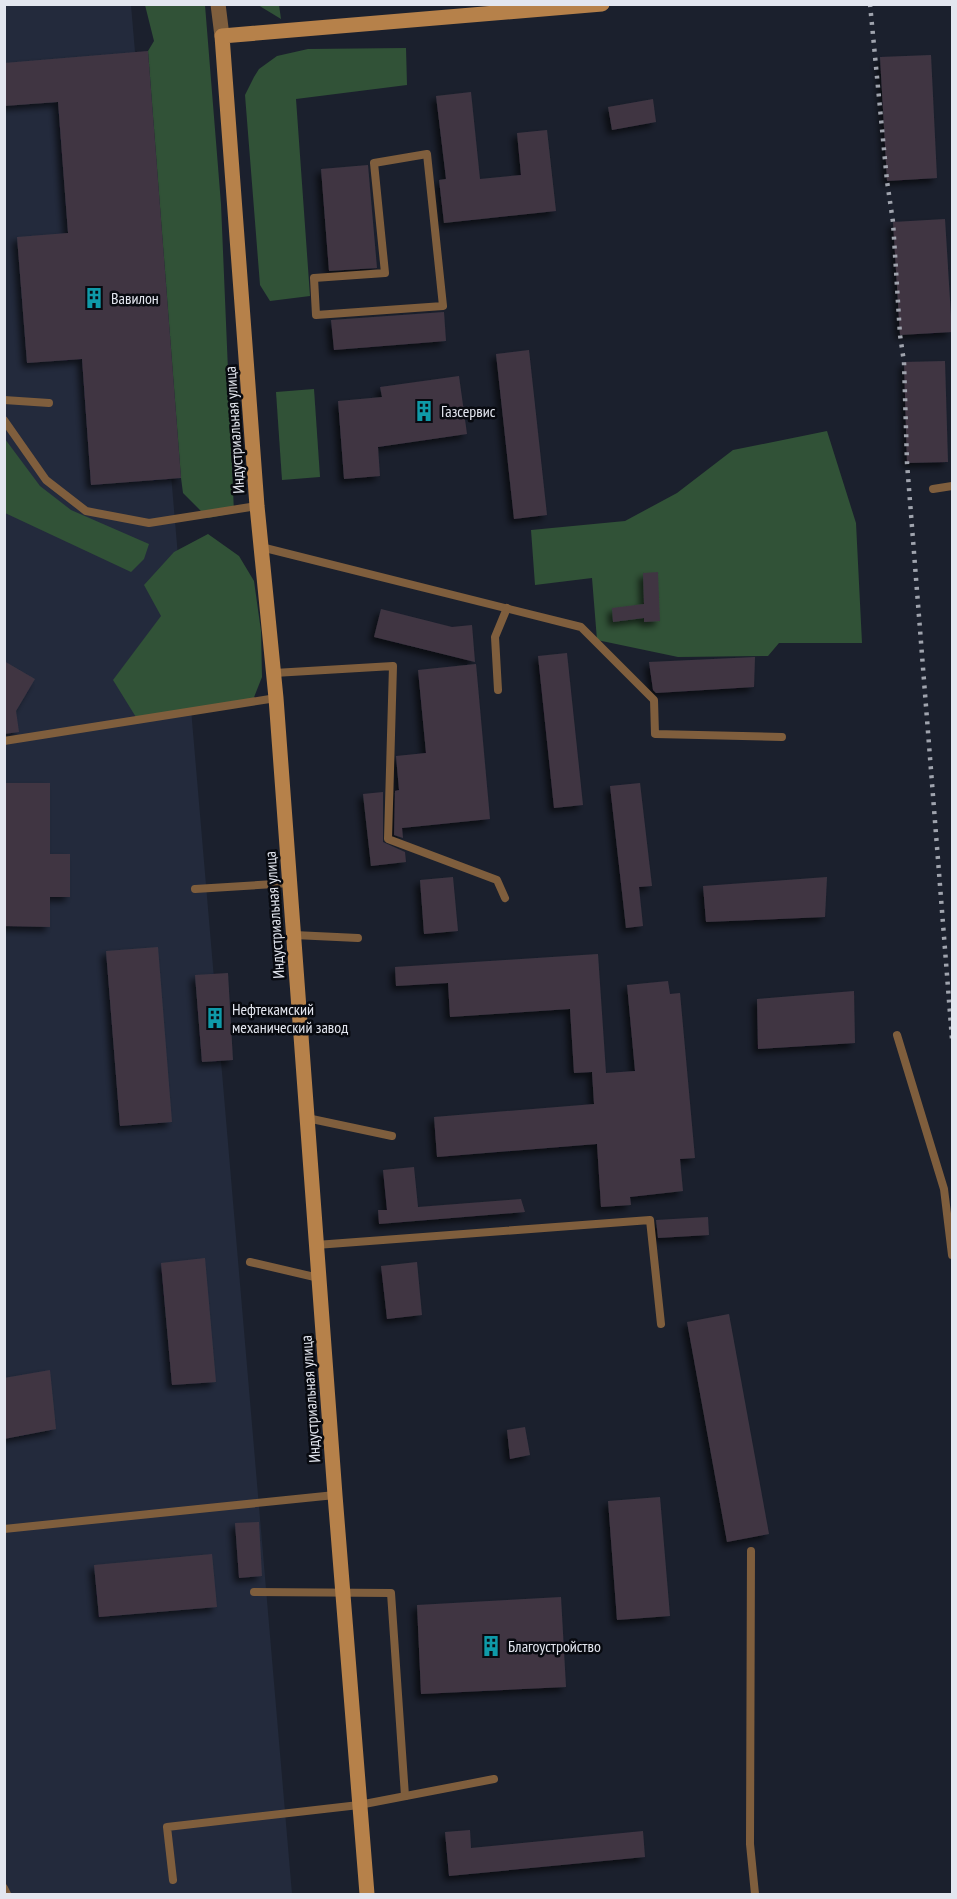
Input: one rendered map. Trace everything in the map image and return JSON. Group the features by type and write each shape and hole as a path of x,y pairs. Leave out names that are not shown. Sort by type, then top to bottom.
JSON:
{"main road":[{"path":"222,36 602,4"},
{"name":"Индустриальная улица","path":"222,36 257,506 276,698 342,1592 367,1894"}],"street":[{"name":"Индустриальная улица","path":"218,4 222,36"}],"lane":[{"path":"427,154 444,306 316,315 314,278 385,273 374,163 427,154"},
{"path":"4,400 49,403"},
{"path":"4,420 46,480 86,510 149,523 257,506"},
{"path":"933,489 952,486"},
{"path":"261,547 581,627 654,700 655,734 782,737"},
{"path":"498,690 495,637 507,608"},
{"path":"274,673 393,666 388,839 497,880 505,898"},
{"path":"4,741 276,698"},
{"path":"195,890 290,883"},
{"path":"293,934 358,938"},
{"path":"897,1035 944,1189 952,1255"},
{"path":"307,1118 392,1136"},
{"path":"316,1245 650,1220 661,1324"},
{"path":"250,1262 319,1278"},
{"path":"4,1529 335,1495"},
{"path":"751,1551 750,1844 755,1894"},
{"path":"254,1592 391,1593 405,1796"},
{"path":"173,1880 167,1827 360,1805 494,1779"},
{"path":"4,1888 6,1894"}],"shaded area":[{"path":"5,5 131,5 292,1894 5,1894"}],"green space":[{"path":"145,5 205,5 221,204 234,513 208,518 183,493 181,478 148,51 154,41"},
{"path":"258,5 279,5 281,19"},
{"path":"406,48 407,85 296,99 310,296 270,301 260,285 245,95 254,77 259,69 277,56 308,49"},
{"path":"314,389 320,477 282,480 276,392"},
{"path":"827,431 856,523 862,643 779,643 768,656 678,657 597,640 592,578 535,585 531,530 625,521 677,493 733,450"},
{"path":"5,439 40,486 71,510 149,544 144,559 131,572 5,513"},
{"path":"208,534 239,556 254,581 261,631 262,677 251,705 139,722 113,680 161,616 144,585 174,552"}],"building":[{"name":"Вавилон","path":"148,51 181,478 91,485 82,359 27,363 17,237 68,233 58,102 4,106 4,63"},
{"path":"931,55 937,178 887,181 880,57"},
{"path":"471,92 480,179 521,175 517,133 547,130 556,211 444,223 439,180 446,179 436,96"},
{"path":"653,99 656,122 612,130 608,107"},
{"path":"368,165 377,268 329,271 321,169"},
{"path":"945,219 952,332 900,335 893,222"},
{"path":"444,312 446,341 334,350 331,320"},
{"path":"529,350 547,515 514,519 496,354"},
{"path":"945,361 948,462 907,463 904,362"},
{"path":"459,376 467,434 378,447 380,476 344,479 338,401 382,397 380,387"},
{"path":"658,572 660,621 644,622 644,618 613,622 612,608 644,604 643,573"},
{"path":"381,609 452,627 472,625 475,662 374,637"},
{"path":"567,653 583,805 554,808 538,656"},
{"path":"755,657 754,687 656,693 653,690 649,662"},
{"path":"4,661 35,679 16,711 19,732 4,734"},
{"path":"476,664 490,819 402,828 403,838 394,835 395,791 399,790 396,756 426,753 418,670"},
{"path":"4,783 50,783 50,854 70,854 70,897 50,897 50,927 4,926"},
{"path":"640,783 652,886 639,887 643,926 626,928 610,786"},
{"path":"383,792 383,842 405,852 406,862 371,866 363,794"},
{"path":"453,877 458,931 424,934 420,880"},
{"path":"827,877 825,917 706,922 703,886"},
{"path":"158,947 172,1122 120,1126 106,951"},
{"path":"598,954 606,1073 635,1071 627,985 668,981 670,994 680,993 695,1158 680,1159 683,1191 630,1197 631,1205 601,1207 597,1144 437,1157 434,1117 594,1104 592,1072 574,1073 570,1009 450,1017 448,983 396,986 395,967"},
{"name":"Нефтекамский механический завод","path":"228,973 233,1060 202,1062 195,975"},
{"path":"854,991 855,1043 758,1049 757,999"},
{"path":"414,1167 418,1207 521,1199 525,1212 379,1224 378,1210 387,1210 383,1170"},
{"path":"708,1217 709,1235 658,1238 656,1220"},
{"path":"205,1258 216,1382 172,1385 161,1263"},
{"path":"417,1262 422,1315 387,1319 381,1266"},
{"path":"729,1314 769,1534 727,1542 687,1322"},
{"path":"50,1370 56,1429 4,1439 4,1378"},
{"path":"525,1427 530,1455 510,1459 507,1430"},
{"path":"660,1497 670,1616 617,1620 608,1501"},
{"path":"259,1522 262,1576 239,1578 235,1523"},
{"path":"212,1554 217,1607 99,1617 94,1565"},
{"name":"Благоустройство","path":"561,1597 566,1687 421,1694 417,1605"},
{"path":"470,1830 471,1848 643,1831 645,1857 449,1876 445,1832"}],"railway":[{"path":"870,4 893,222 900,335 904,362 907,463 952,1039"}],"place":[{"name":"Вавилон","path":"94,298"},
{"name":"Газсервис","path":"424,411"},
{"name":"Нефтекамский механический завод","path":"215,1018"},
{"name":"Благоустройство","path":"491,1646"}]}
